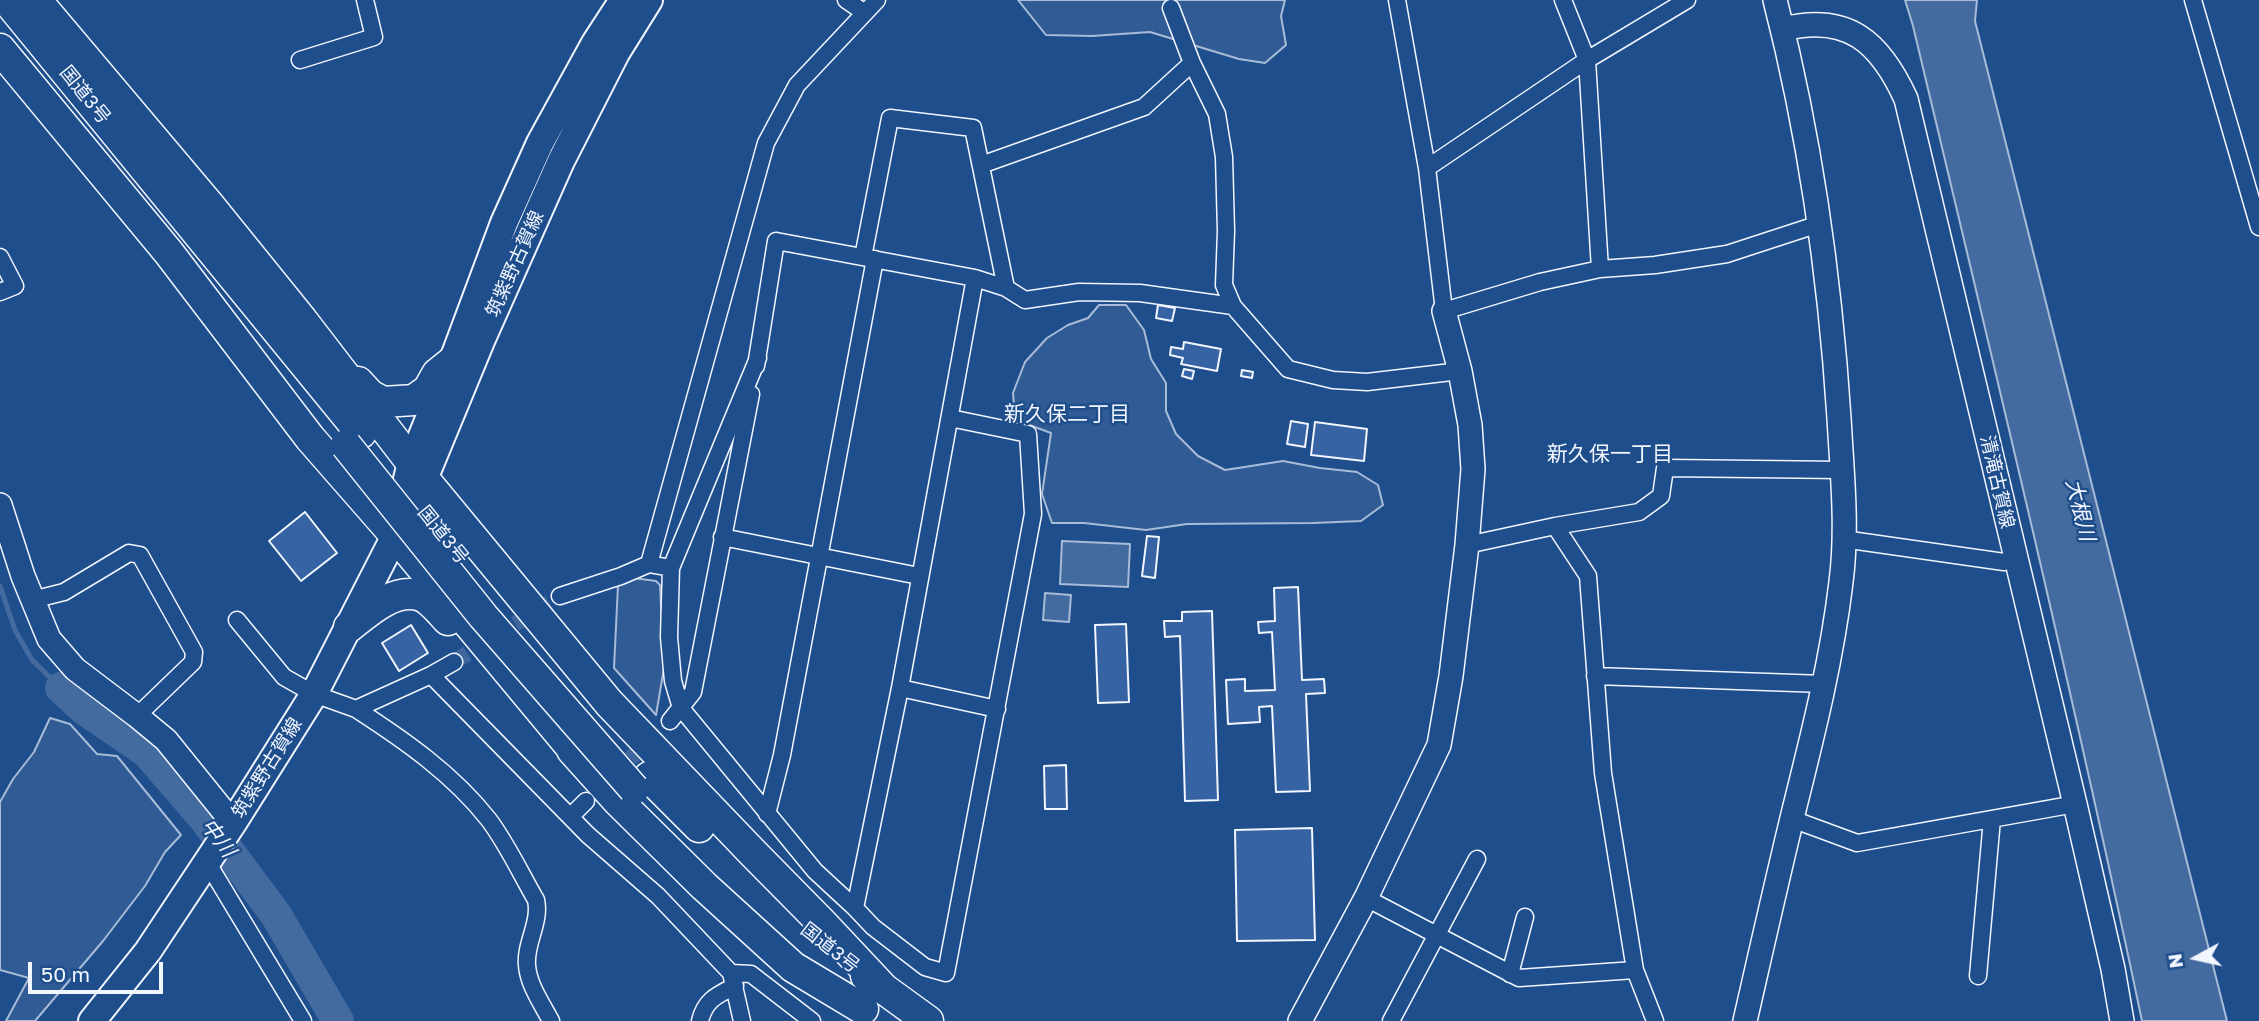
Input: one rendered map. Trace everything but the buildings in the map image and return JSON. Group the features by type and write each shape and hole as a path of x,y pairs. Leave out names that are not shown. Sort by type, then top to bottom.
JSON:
{"highway":[{"name":"国道3号","path":"7,0 354,439 483,616 642,783 725,881 874,1006 928,1021"},
{"path":"36,0 302,320 417,471 609,703 823,923 874,1006"},
{"name":"国道3号","path":"0,22 354,439"},
{"path":"0,49 169,253 310,438 617,800 704,886 793,967 874,1006"},
{"path":"302,320 370,395 383,402 414,400 428,390 437,374 452,362"},
{"path":"349,627 374,607 389,600 418,595 430,602 585,764"}],"main road":[{"name":"筑紫野古賀線","path":"92,1021 148,951 210,858 314,694 349,627 394,534 452,362 505,223 540,143 595,43 623,0"},
{"name":"筑紫野古賀線","path":"417,471 481,341 561,161 616,52 649,0"},
{"path":"1745,1021 1824,684 1842,579 1842,470 1834,350 1819,224 1783,29 1775,0"},
{"name":"清滝古賀線","path":"1783,29 1800,25 1838,26 1862,36 1896,76 1906,99 2075,804 2113,969 2122,1021"},
{"path":"1300,1021 1366,898 1439,745 1468,545 1473,470 1470,425 1460,371 1444,311"},
{"path":"0,505 6,540 49,639 69,663 166,740 230,827"}],"street":[{"path":"300,60 374,37 365,0"},
{"path":"846,0 865,13"},
{"path":"649,565 766,142 797,85 877,0"},
{"path":"1397,0 1427,168 1444,311 1540,282 1600,269 1656,265 1727,254 1819,224"},
{"path":"1563,0 1587,60 1600,269"},
{"path":"1427,168 1587,60 1687,0"},
{"path":"2193,0 2259,227"},
{"path":"1171,8 1192,62 1217,114 1223,157 1226,231 1224,285 1233,306 1287,369 1332,380 1367,382 1460,371"},
{"path":"981,165 1144,107 1192,62"},
{"path":"768,814 820,557 890,118 973,128 1006,288"},
{"path":"670,721 693,692 758,358 776,241 975,278 1006,288 1025,300 1079,292 1140,293 1233,306"},
{"path":"0,257 15,286 0,292"},
{"path":"855,908 900,688 975,278"},
{"path":"758,358 671,568 669,637 673,681 681,708 815,871 873,927 925,967 946,973 1033,514 1028,434 950,418"},
{"path":"1468,545 1555,526 1639,512 1661,496 1665,468 1842,470"},
{"path":"1555,526 1588,576 1603,773 1635,970 1655,1021"},
{"path":"722,537 919,576"},
{"path":"1843,539 2004,562 2015,559"},
{"path":"32,600 64,592 129,553 139,555 194,652 192,662 137,716"},
{"path":"560,596 649,565 671,568"},
{"path":"237,620 284,677 314,694 356,709 396,735 435,765 489,821 536,900 538,908 527,966 551,1021"},
{"path":"356,709 454,662"},
{"path":"431,675 588,835 658,896 733,980 742,1021"},
{"path":"1595,676 1824,684"},
{"path":"900,688 998,709"},
{"path":"571,816 586,801"},
{"path":"1792,818 1857,843 2075,804"},
{"path":"1979,976 1992,819"},
{"path":"210,858 303,1021"},
{"path":"1391,1021 1477,859"},
{"path":"1366,898 1519,978 1635,970"},
{"path":"1510,974 1525,916"},
{"path":"700,1021 705,1006 711,999 733,980 751,974 812,1021"}],"shaded area":[{"path":"1018,0 1285,0 1281,16 1286,45 1265,63 1239,59 1150,32 1092,36 1046,35"},
{"path":"1099,305 1126,305 1144,330 1151,359 1166,383 1166,411 1176,434 1198,456 1225,470 1283,461 1357,472 1378,485 1383,505 1361,521 1187,524 1146,530 1084,523 1052,523 1042,494 1051,433 1015,417 1013,393 1025,362 1047,338 1068,325 1088,318"},
{"path":"633,578 656,581 660,585 664,668 656,715 614,668 618,585"},
{"path":"50,718 70,724 97,754 117,756 181,835 165,852 145,886 103,941 35,1021 6,1021 29,978 0,970 0,802 13,779 34,752"}],"water":[{"name":"大根川","path":"1905,0 1977,0 1975,21 2227,1021 2142,1021 2031,523"},
{"path":"1062,541 1130,544 1128,587 1060,584"},
{"path":"1045,593 1071,595 1069,622 1043,620"}],"waterway":[{"path":"0,586 15,630 32,660 61,688"},
{"name":"中川","path":"61,688 84,709 147,752 204,818 276,915 338,1021"}],"tunnel":[{"path":"454,662 560,596"},
{"path":"613,775 670,721"}],"district":[{"name":"新久保二丁目","path":"1067,414"},
{"name":"新久保一丁目","path":"1610,454"}]}
